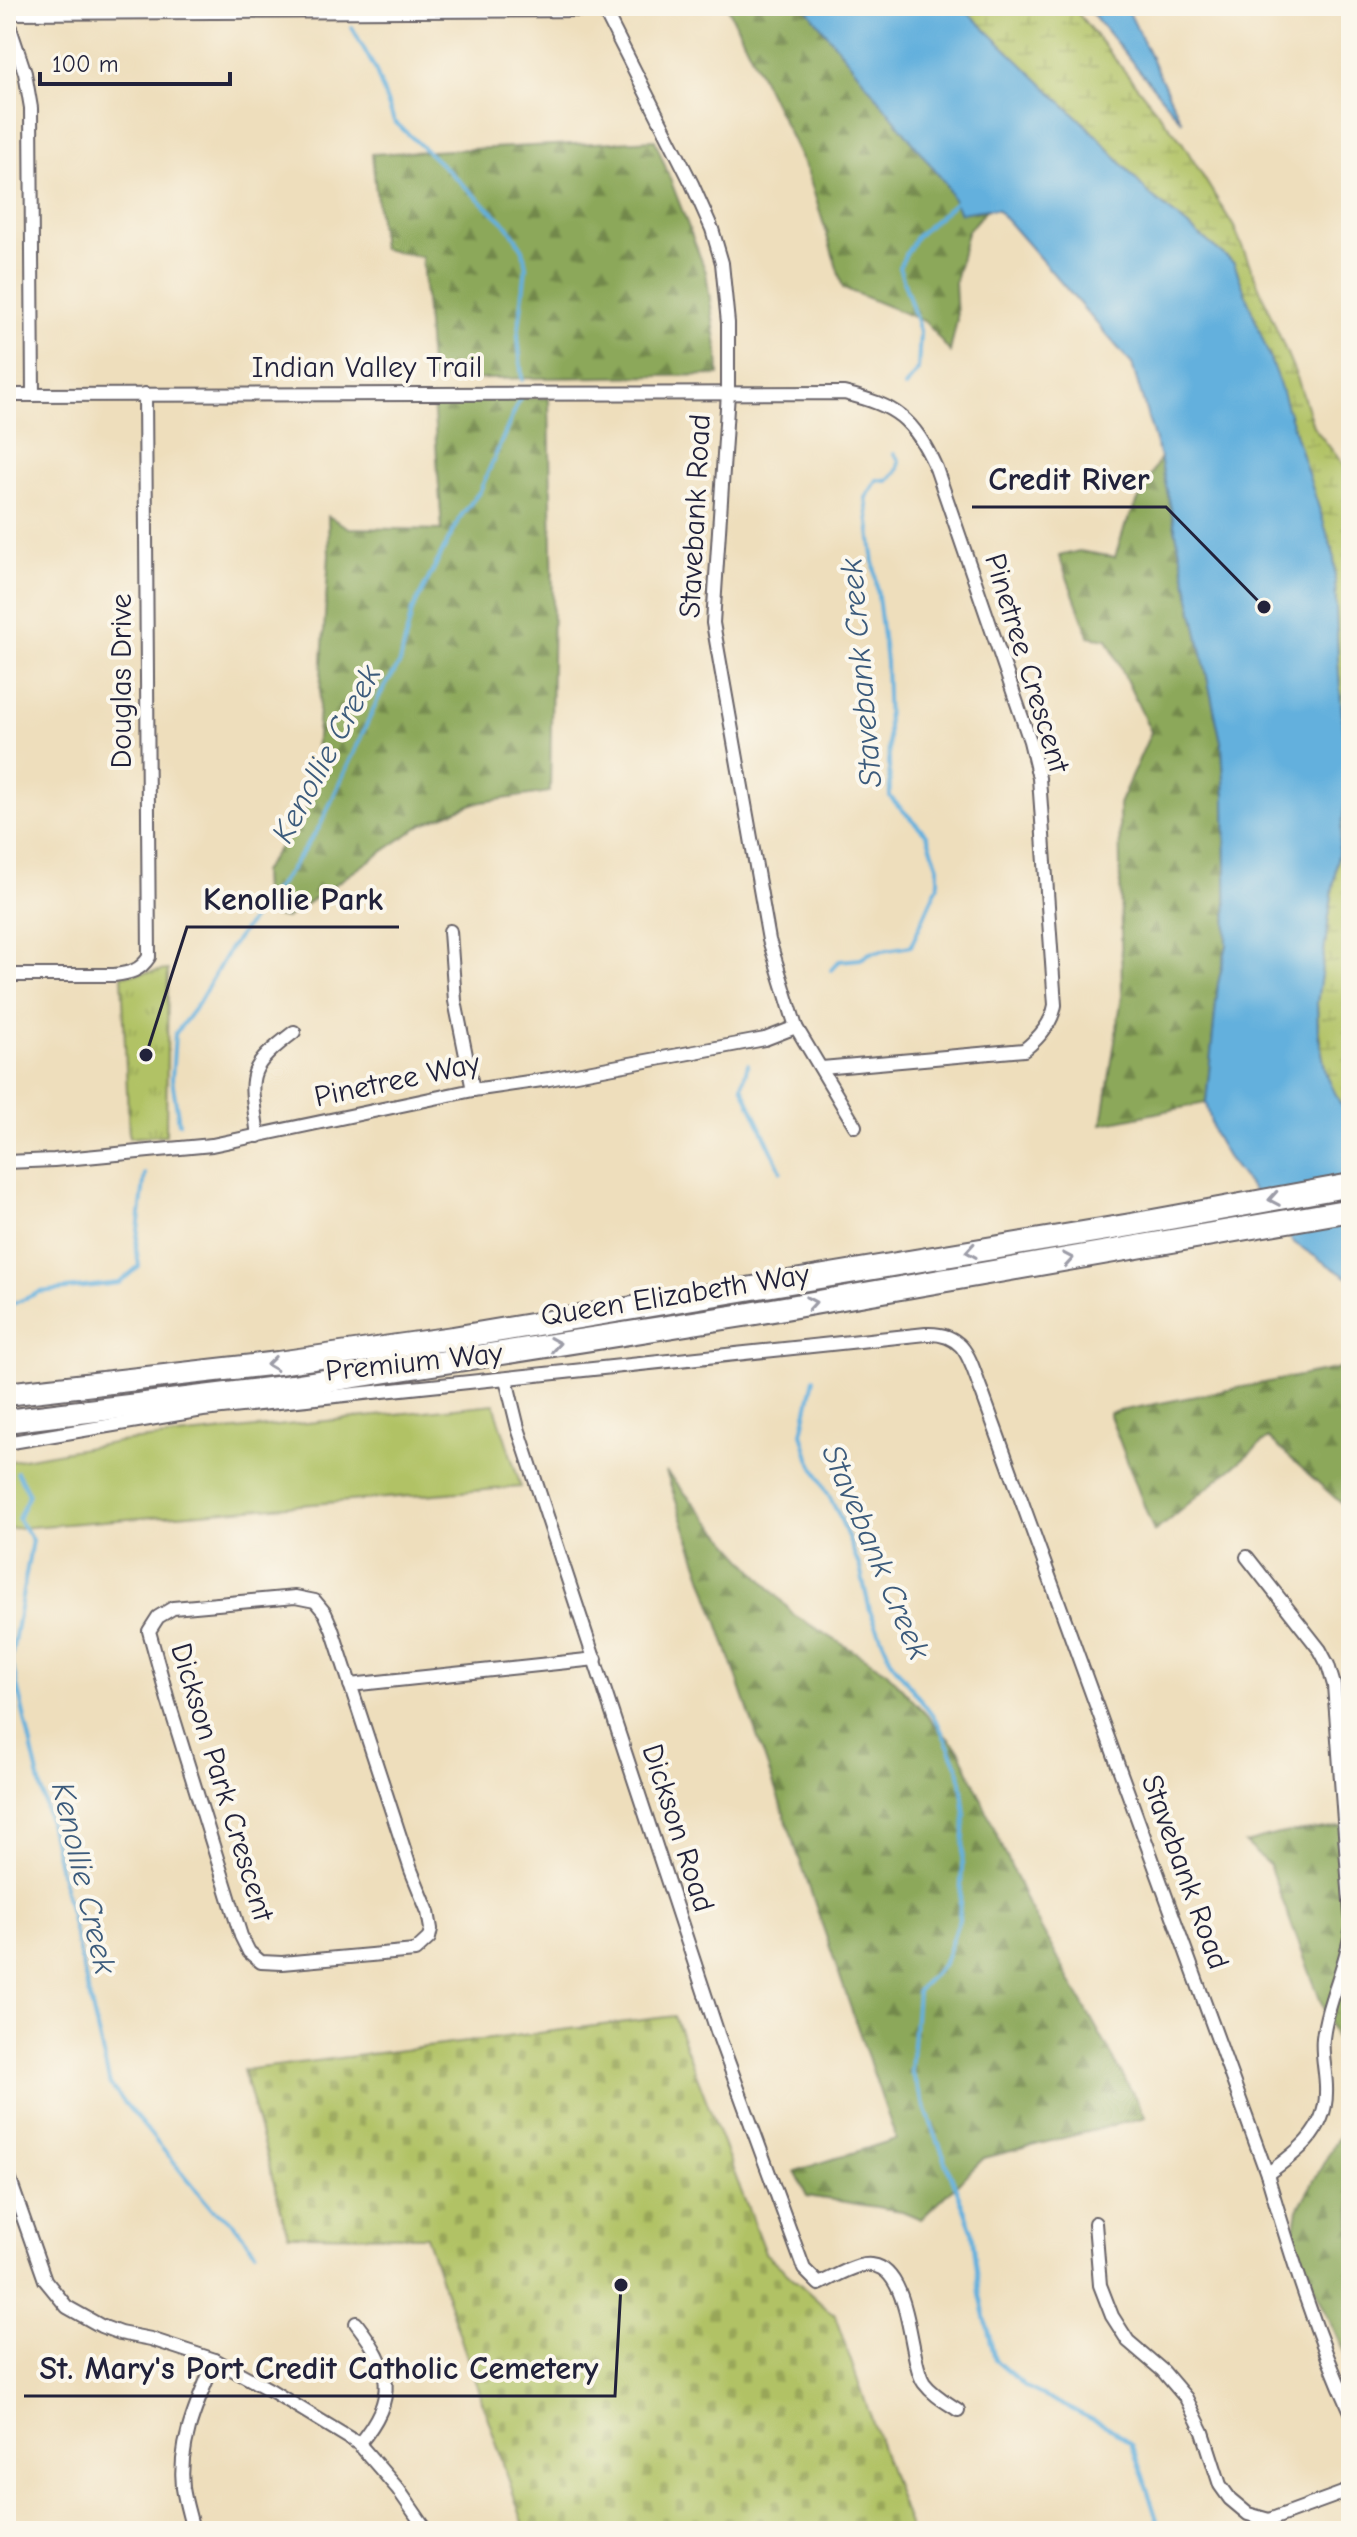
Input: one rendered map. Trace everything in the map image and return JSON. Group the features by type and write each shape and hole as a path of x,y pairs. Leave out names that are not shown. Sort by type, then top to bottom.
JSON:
{"highway":[{"name":"Queen Elizabeth Way","path":"6,1394 380,1350 1131,1225 1351,1185"},
{"name":"Queen Elizabeth Way","path":"6,1421 292,1386 744,1315 1351,1210"}],"street":[{"path":"33,395 31,108 25,73 6,14 603,8"},
{"name":"Stavebank Road","path":"603,8 692,184 712,229 722,263 728,323 728,393 713,623 769,940 796,1027 855,1126"},
{"name":"Indian Valley Trail","path":"6,395 728,393"},
{"name":"Pinetree Crescent","path":"728,393 844,393 891,408 909,422 925,444 936,468 1021,710 1039,778 1055,1005 1053,1018 1035,1042 1024,1050 822,1068"},
{"name":"Douglas Drive","path":"6,975 114,975 143,967 149,957 145,394"},
{"path":"450,931 455,1001 473,1090"},
{"name":"Pinetree Way","path":"6,1162 212,1145 473,1090 765,1039 796,1027"},
{"path":"258,1136 252,1078 257,1065 267,1053 294,1032"},
{"name":"Premium Way","path":"6,1443 203,1410 926,1334 948,1335 965,1351"},
{"name":"Stavebank Road","path":"965,1351 1267,2174 1294,2264 1351,2412"},
{"name":"Dickson Road","path":"506,1379 518,1428 718,2034 804,2269 819,2284 861,2265 874,2266 893,2279 909,2318 923,2382 958,2410"},
{"path":"1247,1557 1320,1650 1334,1685 1351,1916"},
{"name":"Dickson Park Crescent","path":"295,1597 315,1601 332,1629 350,1685 411,1870 428,1912 429,1938 415,1951 406,1953 261,1962 249,1952 241,1936 149,1631 158,1617 173,1608 295,1597"},
{"path":"350,1685 596,1659"},
{"path":"1267,2174 1302,2149 1321,2117 1327,2096 1322,2040 1330,2003 1349,1948 1351,1931"},
{"path":"6,2169 45,2280 67,2307 120,2333 151,2339 215,2360 359,2444 398,2489 427,2531"},
{"path":"1095,2223 1100,2285 1112,2316 1128,2341 1163,2371 1186,2398 1203,2432 1220,2485 1230,2499 1248,2514 1269,2520 1351,2490"},
{"path":"356,2323 376,2348 386,2381 384,2404 378,2421 359,2444"},
{"path":"193,2531 183,2489 183,2463 192,2418 215,2360"}],"green space":[{"path":"727,6 805,6 945,183 960,212 987,209 967,232 955,282 957,320 950,352 926,322 843,288 808,173"},
{"path":"961,6 1072,6 1182,142 1234,227 1298,380 1313,426 1351,474 1351,1126 1335,1099 1325,1067 1317,1003 1347,788 1334,555 1234,263 1150,195 1095,134"},
{"path":"655,140 706,272 719,375 431,380 422,257 382,249 372,154"},
{"path":"549,398 553,599 550,792 475,803 423,824 286,918 264,914 262,872 313,798 329,555 328,516 349,528 442,530 433,400"},
{"path":"1160,458 1222,746 1227,945 1218,984 1206,1103 1102,1124 1122,996 1119,804 1151,732 1107,639 1089,636 1059,556 1079,551 1115,557 1125,526"},
{"path":"168,970 166,1135 129,1138 122,975"},
{"path":"1351,1366 1351,1512 1268,1438 1154,1532 1109,1413"},
{"path":"494,1404 521,1487 6,1529 6,1462 118,1442"},
{"path":"666,1472 794,1615 885,1670 960,1751 1027,1903 1146,2117 984,2158 921,2219 902,2211 807,2196 795,2171 896,2139"},
{"path":"1351,1825 1351,2081 1269,1865 1245,1843 1278,1834"},
{"path":"674,2016 765,2253 835,2316 911,2531 526,2531 426,2236 288,2235 243,2070"},
{"path":"1351,2114 1351,2368 1293,2238 1298,2209"}],"water":[{"path":"805,6 961,6 1095,134 1150,195 1234,263 1279,383 1334,555 1347,788 1317,1003 1318,1033 1326,1074 1351,1126 1351,1280 1293,1242 1227,1157 1214,1134 1206,1103 1218,984 1227,945 1222,746 1160,458 1132,364 998,210 960,213 945,183"},
{"path":"1086,6 1126,6 1182,122"}],"waterway":[{"name":"Kenollie Creek","path":"352,27 375,69 394,121 508,226 523,250 526,267 518,336 522,380"},
{"name":"Stavebank Creek","path":"905,387 918,370 920,331 899,267 916,237 958,200"},
{"name":"Kenollie Creek","path":"179,1123 172,1079 175,1034 198,1004 230,948 320,826 380,695 400,663 412,611 461,516 480,491 521,396"},
{"name":"Stavebank Creek","path":"831,970 839,961 861,959 870,953 911,946 938,885 938,867 927,835 890,797 886,662 866,498 877,480 888,481 898,469 899,460 894,454"},
{"name":"Stavebank Creek","path":"748,1064 742,1086 781,1171"},
{"name":"Kenollie Creek","path":"6,1307 40,1292 119,1283 139,1266 136,1247 145,1174"},
{"name":"Stavebank Creek","path":"814,1379 802,1433 809,1458 839,1515 860,1568 870,1611 892,1662 938,1723 960,1772 965,1815 959,1919 944,1963 917,1991 911,2071 972,2230 980,2295 995,2360 1026,2387 1112,2429 1131,2444 1163,2531"},
{"name":"Kenollie Creek","path":"17,1472 29,1494 18,1519 32,1540 11,1659 110,2085 211,2208 233,2223 255,2251"}],"place":[{"name":"Credit River","path":"1264,607"},
{"name":"Kenollie Park","path":"146,1055"},
{"name":"St. Mary's Port Credit Catholic Cemetery","path":"621,2285"}]}
